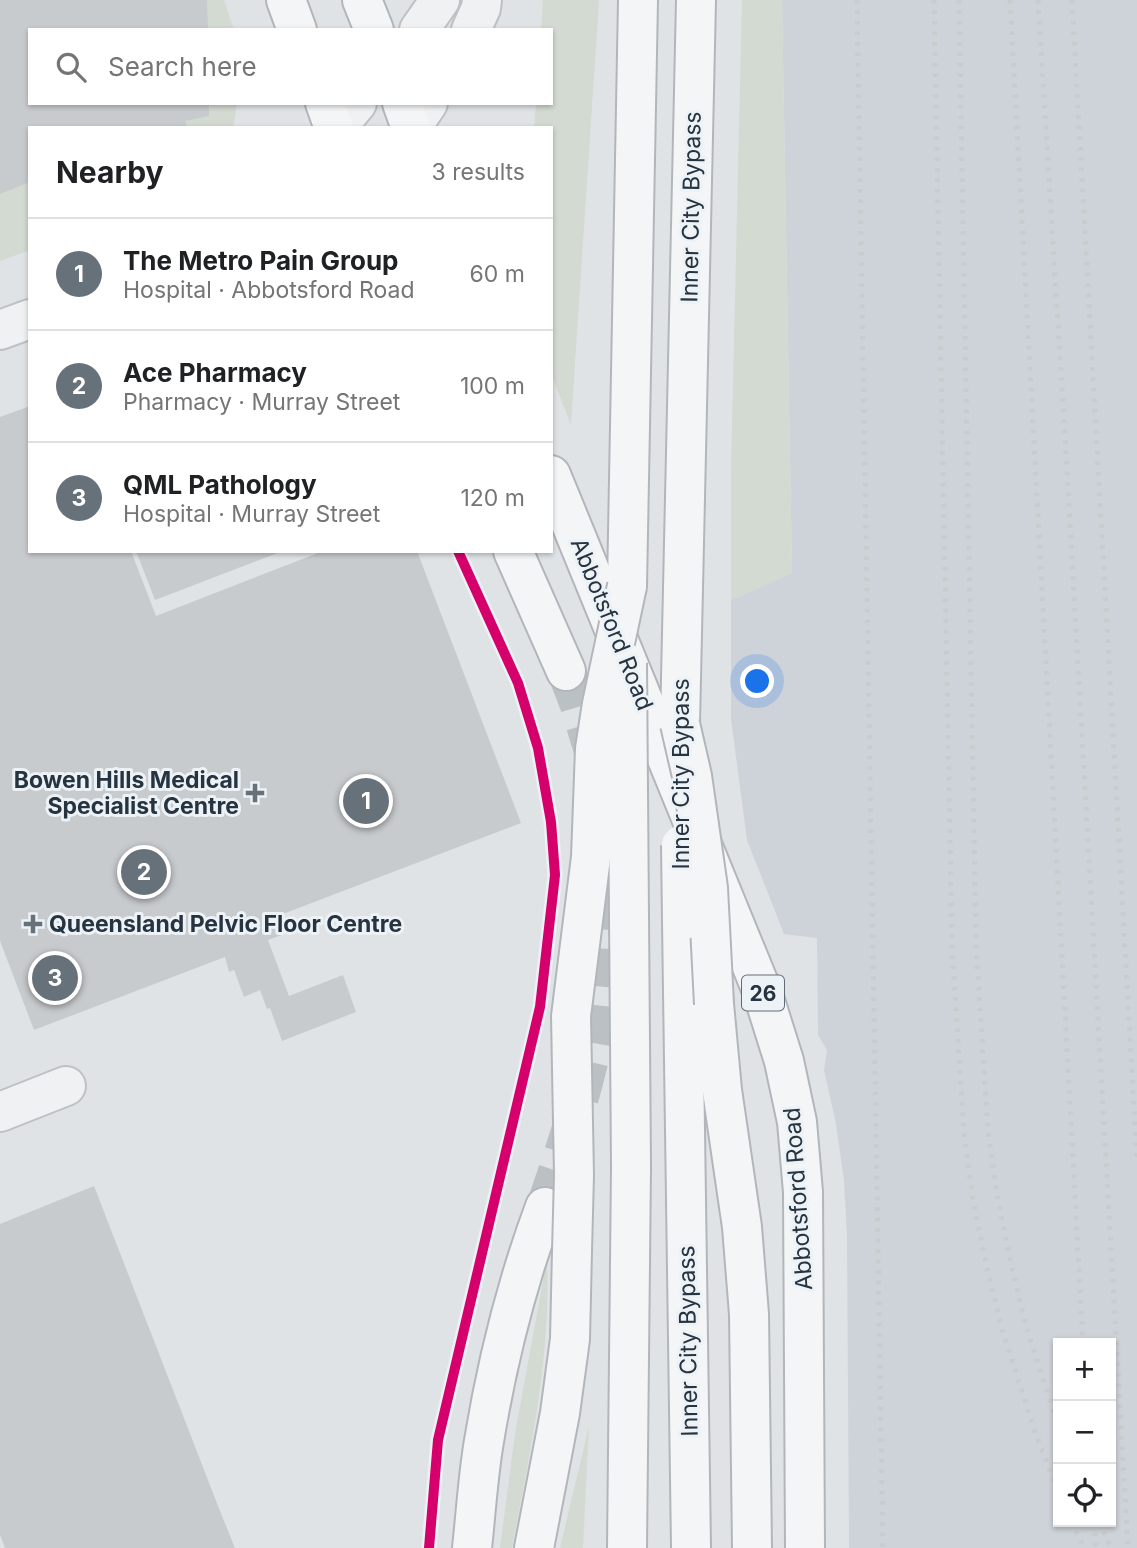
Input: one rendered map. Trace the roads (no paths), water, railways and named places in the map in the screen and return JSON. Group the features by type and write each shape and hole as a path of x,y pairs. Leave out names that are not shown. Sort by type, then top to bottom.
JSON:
{"highway":[{"path":"286,0 296,28"},
{"path":"362,0 373,28"},
{"path":"627,1548 631,1168 627,570 638,0"},
{"name":"Inner City Bypass","path":"691,1548 680,677 696,0"},
{"path":"325,105 334,126"},
{"path":"403,105 410,126"},
{"name":"Abbotsford Road","path":"553,480 762,990 784,1061 797,1122 803,1192 805,1548"},
{"path":"514,553 566,671"},
{"path":"534,1548 560,1413 570,1339 574,1175 571,1016 590,857 597,738 627,570"},
{"path":"680,723 708,888 722,1090 742,1227 749,1314 752,1548"},
{"path":"472,1548 484,1442 500,1362 529,1249 545,1206"}],"street":[{"path":"420,28 440,0"},
{"path":"472,28 482,0"},
{"path":"337,126 355,105"},
{"path":"412,126 427,105"},
{"path":"0,330 28,320"},
{"path":"0,1112 66,1086"}],"tunnel":[{"path":"566,671 596,761"},
{"path":"545,1207 575,1115 595,1033 602,957 605,856"}],"railway":[{"path":"857,0 883,1548"},
{"path":"934,0 952,946 964,1133 973,1200 1002,1329 1053,1478"},
{"path":"959,0 976,945 988,1131 1010,1259 1025,1323 1053,1410"},
{"path":"1010,0 1083,1338"},
{"path":"1038,0 1128,1548"},
{"path":"1072,0 1137,1163"},
{"path":"1074,1527 1084,1548"},
{"path":"1094,1527 1096,1548"},
{"path":"1101,1527 1111,1548"}],"place":[{"name":"Bowen Hills Medical Specialist Centre","path":"255,793"},
{"name":"The Metro Pain Group","path":"366,801"},
{"name":"Ace Pharmacy","path":"144,872"},
{"name":"Queensland Pelvic Floor Centre","path":"33,924"},
{"name":"QML Pathology","path":"55,978"}]}
